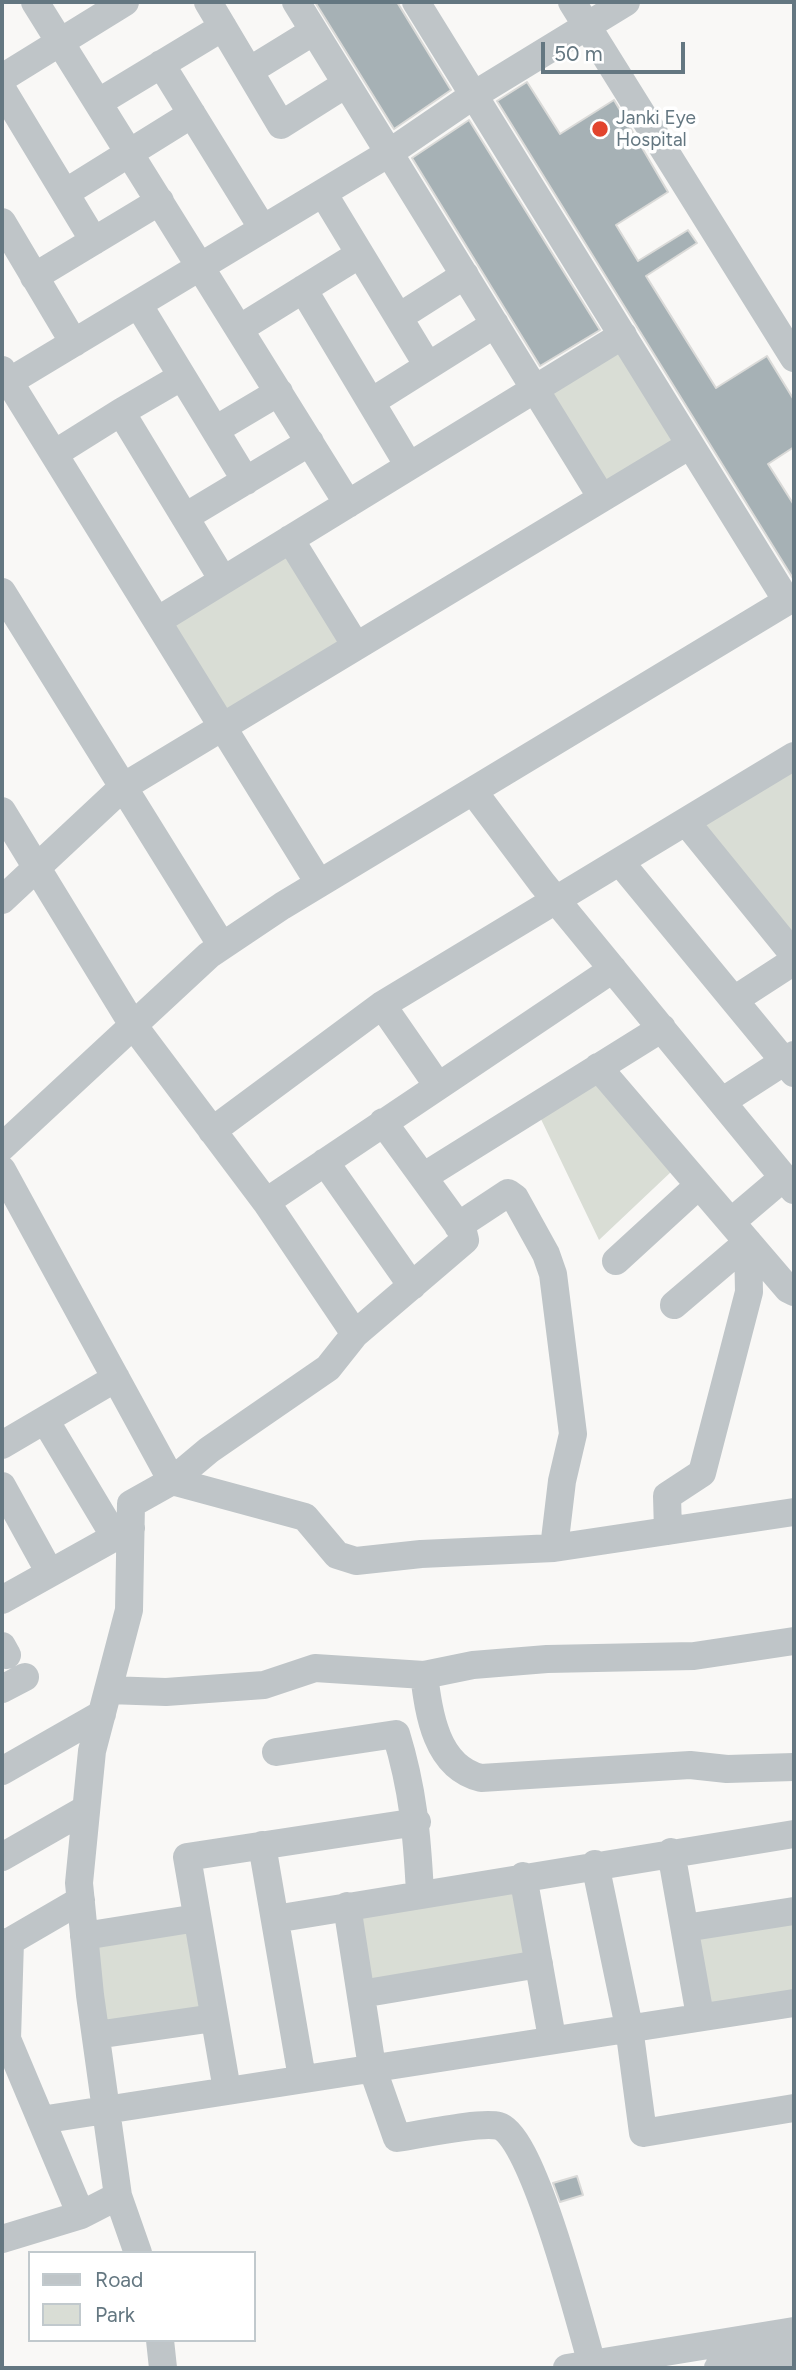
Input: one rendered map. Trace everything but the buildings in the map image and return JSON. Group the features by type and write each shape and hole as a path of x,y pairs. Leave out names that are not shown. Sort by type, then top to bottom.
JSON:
{"street":[{"path":"34,2 61,41 348,504"},
{"path":"2,78 125,2"},
{"path":"208,2 281,125 346,84"},
{"path":"296,2 602,498"},
{"path":"2,1147 222,946 319,883 791,599 690,445 416,2"},
{"path":"572,2 794,358"},
{"path":"319,883 54,454 4,379 74,343 264,229 626,2"},
{"path":"99,102 223,27"},
{"path":"249,71 314,31"},
{"path":"161,64 264,229"},
{"path":"2,89 94,241"},
{"path":"65,193 192,114"},
{"path":"323,193 428,366"},
{"path":"34,277 160,201"},
{"path":"2,222 74,343"},
{"path":"239,329 360,254"},
{"path":"398,317 465,275"},
{"path":"303,289 409,466"},
{"path":"138,304 246,481"},
{"path":"371,402 495,324"},
{"path":"157,621 623,335"},
{"path":"54,454 181,377"},
{"path":"215,430 279,392"},
{"path":"121,412 223,580"},
{"path":"186,517 310,442"},
{"path":"2,901 123,787 690,445"},
{"path":"290,539 356,646"},
{"path":"2,592 222,946"},
{"path":"212,1131 382,1006 794,757"},
{"path":"473,791 556,900 789,1184 739,1232 674,1305"},
{"path":"2,811 133,1025 266,1202 355,1334"},
{"path":"686,822 794,955"},
{"path":"620,862 791,1063 723,1101"},
{"path":"734,999 794,961"},
{"path":"266,1202 612,969"},
{"path":"382,1006 438,1086"},
{"path":"423,1177 662,1028"},
{"path":"598,1067 794,1292"},
{"path":"137,2251 118,2196 79,1883 92,1751 129,1609 123,1533 131,1504 172,1481 209,1450 328,1368 355,1334 465,1240 458,1226 383,1122"},
{"path":"325,1162 412,1286"},
{"path":"2,1170 172,1481 305,1517 327,1546 347,1560 554,1548 794,1512"},
{"path":"616,1261 699,1185"},
{"path":"458,1226 508,1193 515,1198 550,1263 573,1434 562,1481 554,1548"},
{"path":"668,1531 667,1496 702,1473 749,1292 739,1232"},
{"path":"2,1445 116,1378"},
{"path":"45,1420 123,1533"},
{"path":"2,1486 50,1573"},
{"path":"2,1600 123,1533"},
{"path":"2,1771 105,1702 166,1692 264,1685 315,1668 424,1675 473,1665 547,1659 694,1656 794,1641"},
{"path":"424,1675 432,1721 439,1741 453,1763 473,1776 549,1775 690,1765 726,1769 794,1767"},
{"path":"276,1752 396,1734 410,1780 417,1822 420,1893"},
{"path":"2,1857 86,1809"},
{"path":"227,2090 187,1857 417,1822"},
{"path":"275,1919 595,1864 794,1834"},
{"path":"262,1845 302,2078"},
{"path":"671,1852 700,2016"},
{"path":"595,1864 629,2026 643,2133 794,2108"},
{"path":"523,1876 552,2038"},
{"path":"80,1900 6,1943 4,2036 81,2215"},
{"path":"347,1906 372,2067 397,2138 474,2127 498,2126 507,2130 536,2184 558,2241 580,2366 794,2331"},
{"path":"685,1928 794,1911"},
{"path":"84,1936 197,1918"},
{"path":"360,1994 539,1964"},
{"path":"41,2120 629,2026 794,2003"},
{"path":"96,2035 214,2018"},
{"path":"2,2239 81,2215 118,2196"},
{"path":"160,2342 163,2368"},
{"path":"718,2368 794,2356"}],"green space":[{"path":"618,347 677,442 608,485 549,391"},
{"path":"286,555 340,641 226,713 172,627"},
{"path":"794,768 794,942 704,823"},
{"path":"596,1078 672,1171 599,1240 539,1115"},
{"path":"516,1887 528,1957 370,1984 358,1913"},
{"path":"794,1920 794,1995 704,2009 692,1936"},
{"path":"191,1930 203,2010 105,2023 93,1943"}],"place":[{"name":"Janki Eye Hospital","path":"600,129"}]}
